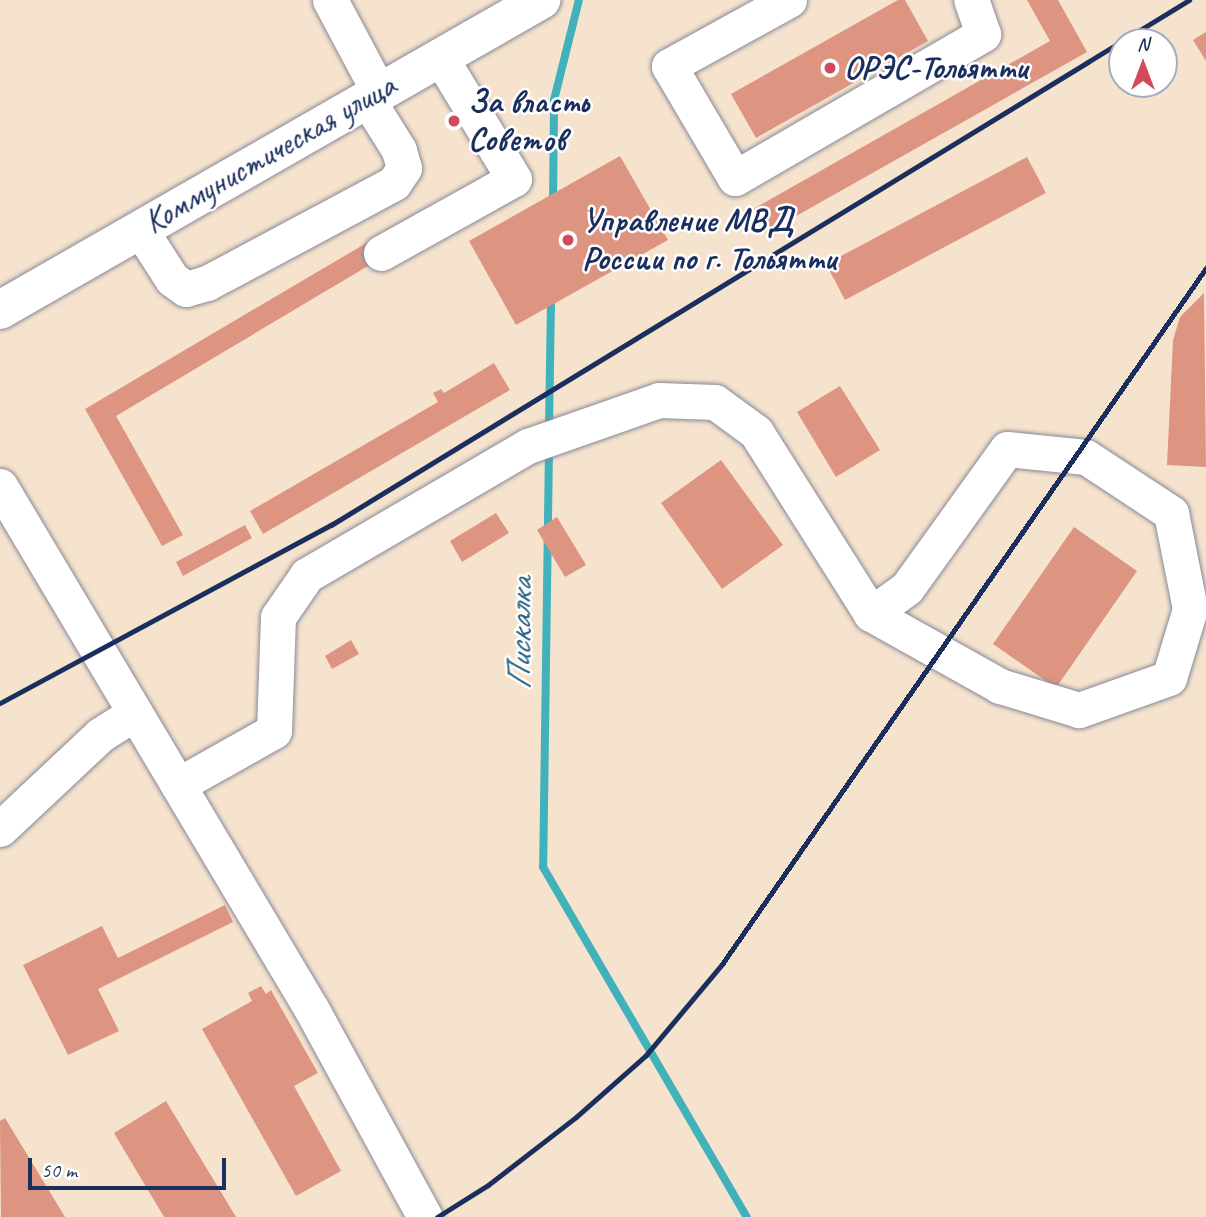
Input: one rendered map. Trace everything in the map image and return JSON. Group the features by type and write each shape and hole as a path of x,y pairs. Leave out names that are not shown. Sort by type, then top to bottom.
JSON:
{"main road":[{"name":"Коммунистическая улица","path":"0,310 541,0"}],"street":[{"path":"140,229 172,279 186,289 207,283 394,183 404,168 399,150 330,0"},
{"path":"789,0 669,66 735,178 983,34 971,0"},
{"path":"381,253 514,179 440,57"},
{"path":"178,785 274,731 278,617 307,575 528,446 659,400 715,402 756,432 871,614 1000,686 1079,710 1169,678 1189,609 1171,513 1086,457 1007,449 907,588 871,614"},
{"path":"0,486 312,1010 425,1217"},
{"path":"0,829 100,736 135,713"}],"building":[{"name":"ОРЭС-Тольятти","path":"898,0 905,0 928,41 756,138 731,94"},
{"path":"1027,0 1058,0 1087,52 766,233 753,209 1050,41"},
{"path":"1206,32 1206,61 1193,40"},
{"name":"Управление МВД России по г. Тольятти","path":"620,156 668,240 516,325 469,241"},
{"path":"1027,157 1046,193 845,300 826,264"},
{"path":"368,242 378,260 116,416 183,535 162,546 85,409"},
{"path":"1204,293 1206,467 1167,465 1173,340 1180,317"},
{"path":"494,363 510,390 263,534 250,511 438,402 433,393 441,389 444,393"},
{"path":"840,386 880,450 836,477 797,412"},
{"path":"721,460 783,545 722,589 661,503"},
{"path":"496,513 509,533 462,562 450,541"},
{"path":"557,517 586,565 565,577 537,530"},
{"path":"245,525 252,538 183,576 176,562"},
{"path":"1074,527 1137,571 1056,688 993,644"},
{"path":"351,640 359,654 332,669 325,656"},
{"path":"225,905 233,922 98,989 119,1031 68,1055 23,965 102,926 118,958"},
{"path":"261,986 266,994 271,990 318,1073 294,1086 341,1171 296,1196 202,1029 252,1001 248,993"},
{"path":"166,1101 236,1217 164,1217 114,1133"},
{"path":"5,1118 65,1217 1,1217 0,1121"}],"waterway":[{"name":"Пискалка","path":"553,204 554,100 579,0"},
{"name":"Пискалка","path":"549,428 551,297"},
{"name":"Пискалка","path":"549,448 543,867 747,1217"}],"railway":[{"path":"0,703 331,525 1189,0"},
{"path":"437,1217 488,1185 576,1117 646,1055 722,964 1206,268"}],"place":[{"name":"ОРЭС-Тольятти","path":"830,68"},
{"name":"За власть Советов","path":"454,121"},
{"name":"Управление МВД России по г. Тольятти","path":"568,240"}]}
